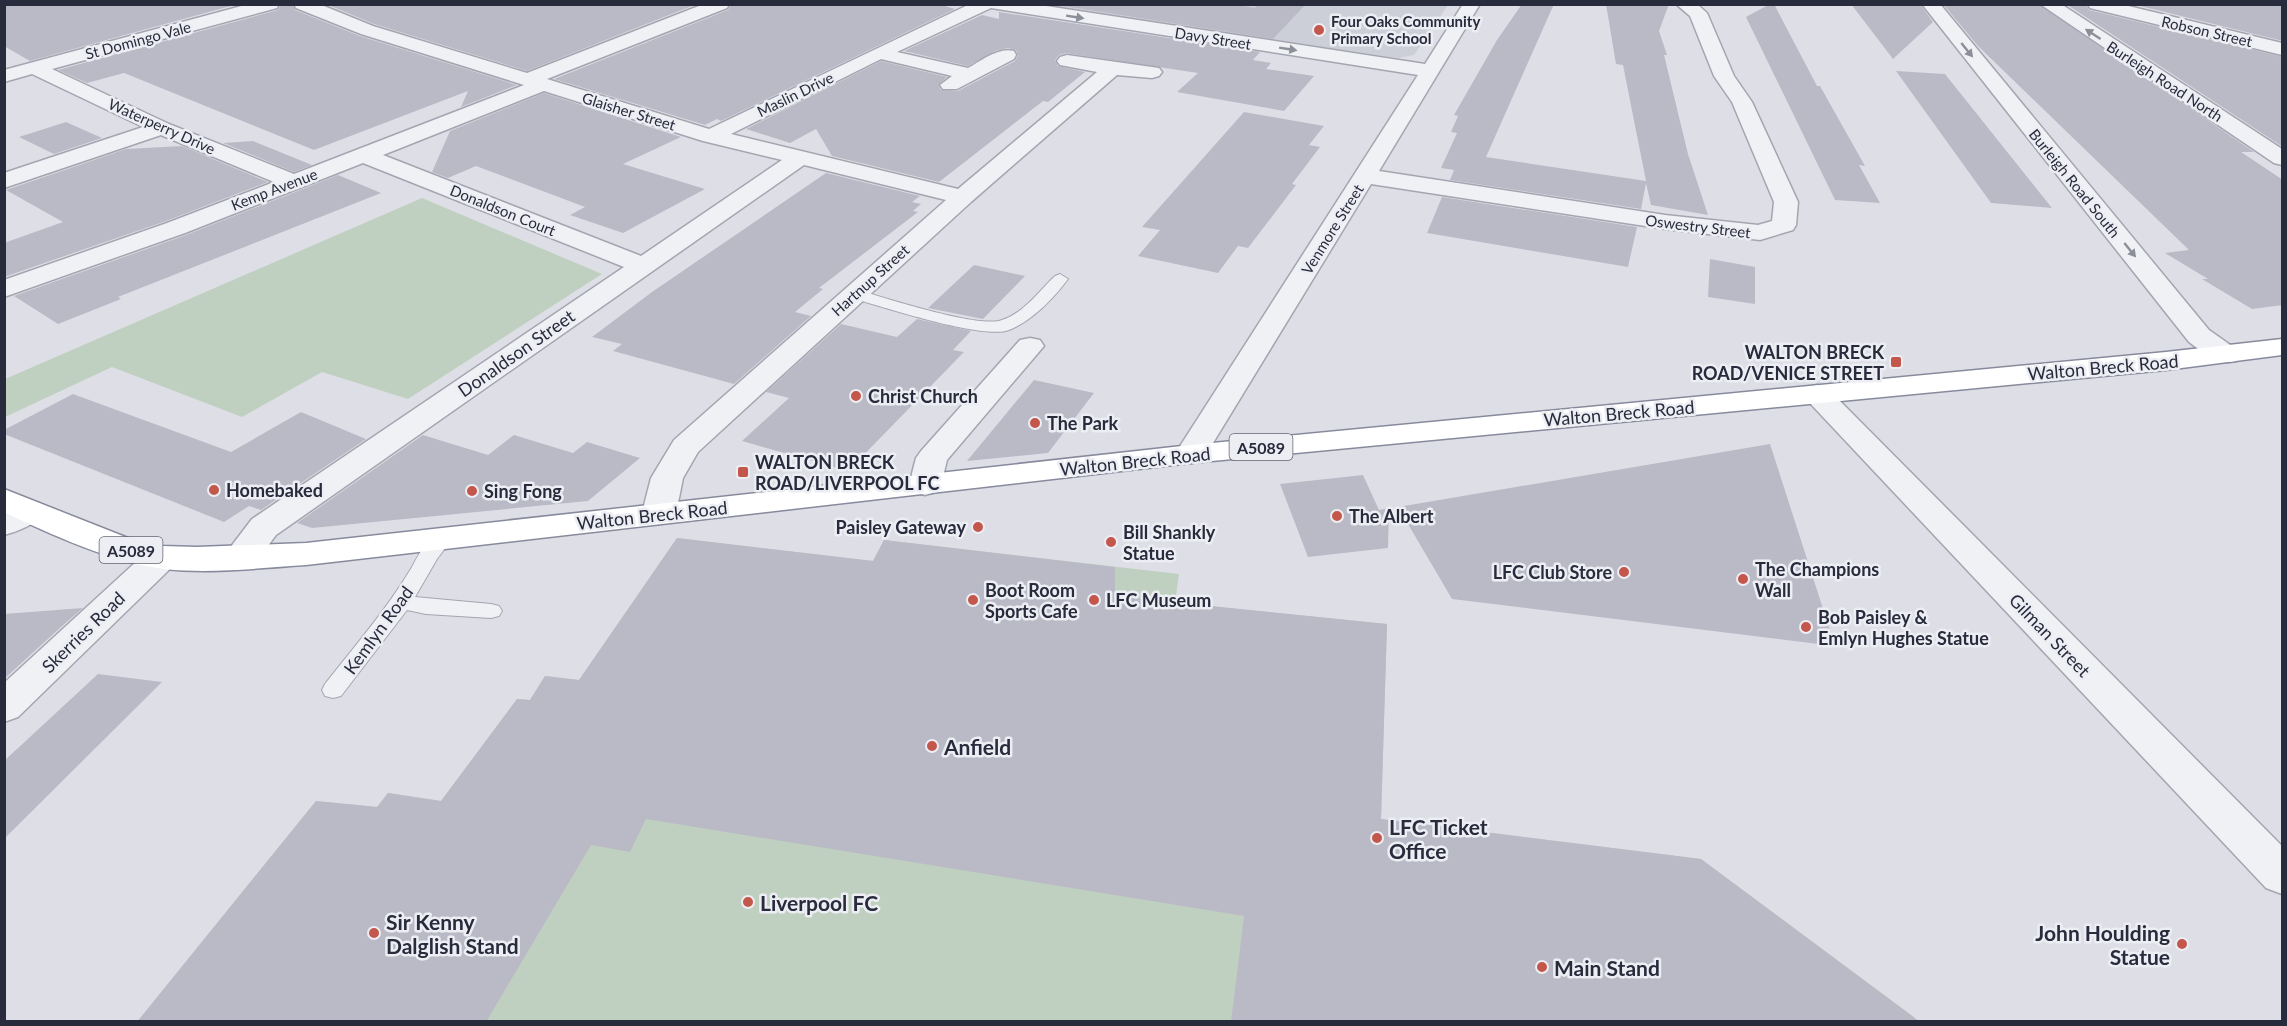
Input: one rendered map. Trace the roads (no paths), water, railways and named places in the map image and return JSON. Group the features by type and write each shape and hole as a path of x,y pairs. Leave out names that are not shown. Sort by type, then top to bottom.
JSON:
{"highway":[{"name":"Walton Breck Road","path":"240,557 306,554 1191,454 2226,355 2283,347"},
{"name":"A5089","path":"13,511 119,547 162,557 197,559 240,557"}],"street":[{"name":"St Domingo Vale","path":"4,76 271,4"},
{"name":"Glaisher Street","path":"302,4 367,30 711,136 963,197"},
{"name":"Maslin Drive","path":"711,136 879,53 985,4"},
{"name":"Davy Street","path":"996,4 1431,71"},
{"name":"Venmore Street","path":"1191,454 1472,4"},
{"name":"Oswestry Street","path":"1365,176 1665,222 1760,233 1784,225 1786,202 1742,102 1724,76 1698,13 1684,4"},
{"name":"Burleigh Road South","path":"1930,4 2199,336 2226,355"},
{"name":"Burleigh Road North","path":"2048,4 2283,158"},
{"name":"Robson Street","path":"2096,4 2283,49"},
{"name":"Kemp Avenue","path":"4,288 176,228 363,155 709,6"},
{"path":"879,53 969,74"},
{"path":"942,90 1007,55"},
{"path":"1067,61 1112,69 1152,72"},
{"name":"Waterperry Drive","path":"34,68 162,128 292,181"},
{"name":"Hartnup Street","path":"659,513 668,478 684,447 963,197 1112,69"},
{"path":"4,181 162,128"},
{"name":"Donaldson Court","path":"363,155 643,266"},
{"name":"Donaldson Street","path":"240,557 264,527 800,158"},
{"path":"924,485 932,458 1030,346"},
{"name":"Gilman Street","path":"1816,394 2283,875"},
{"name":"Skerries Road","path":"4,707 162,557"}],"lane":[{"path":"854,294 970,325 1004,327 1028,313 1060,279"},
{"name":"Kemlyn Road","path":"333,690 402,602 429,555 442,539"},
{"path":"402,602 426,607 491,611"}],"place":[{"name":"Four Oaks Community Primary School","path":"1319,30"},
{"name":"WALTON BRECK ROAD/VENICE STREET","path":"1896,362"},
{"name":"Christ Church","path":"856,396"},
{"name":"The Park","path":"1035,423"},
{"name":"WALTON BRECK ROAD/LIVERPOOL FC","path":"743,472"},
{"name":"Homebaked","path":"214,490"},
{"name":"Sing Fong","path":"472,491"},
{"name":"The Albert","path":"1337,516"},
{"name":"Paisley Gateway","path":"978,527"},
{"name":"Bill Shankly Statue","path":"1111,542"},
{"name":"LFC Club Store","path":"1624,572"},
{"name":"The Champions Wall","path":"1743,579"},
{"name":"Boot Room Sports Cafe","path":"973,600"},
{"name":"LFC Museum","path":"1094,600"},
{"name":"Bob Paisley & Emlyn Hughes Statue","path":"1806,627"},
{"name":"Anfield","path":"932,746"},
{"name":"LFC Ticket Office","path":"1377,838"},
{"name":"Liverpool FC","path":"748,902"},
{"name":"Sir Kenny Dalglish Stand","path":"374,933"},
{"name":"John Houlding Statue","path":"2182,944"},
{"name":"Main Stand","path":"1542,967"}]}
